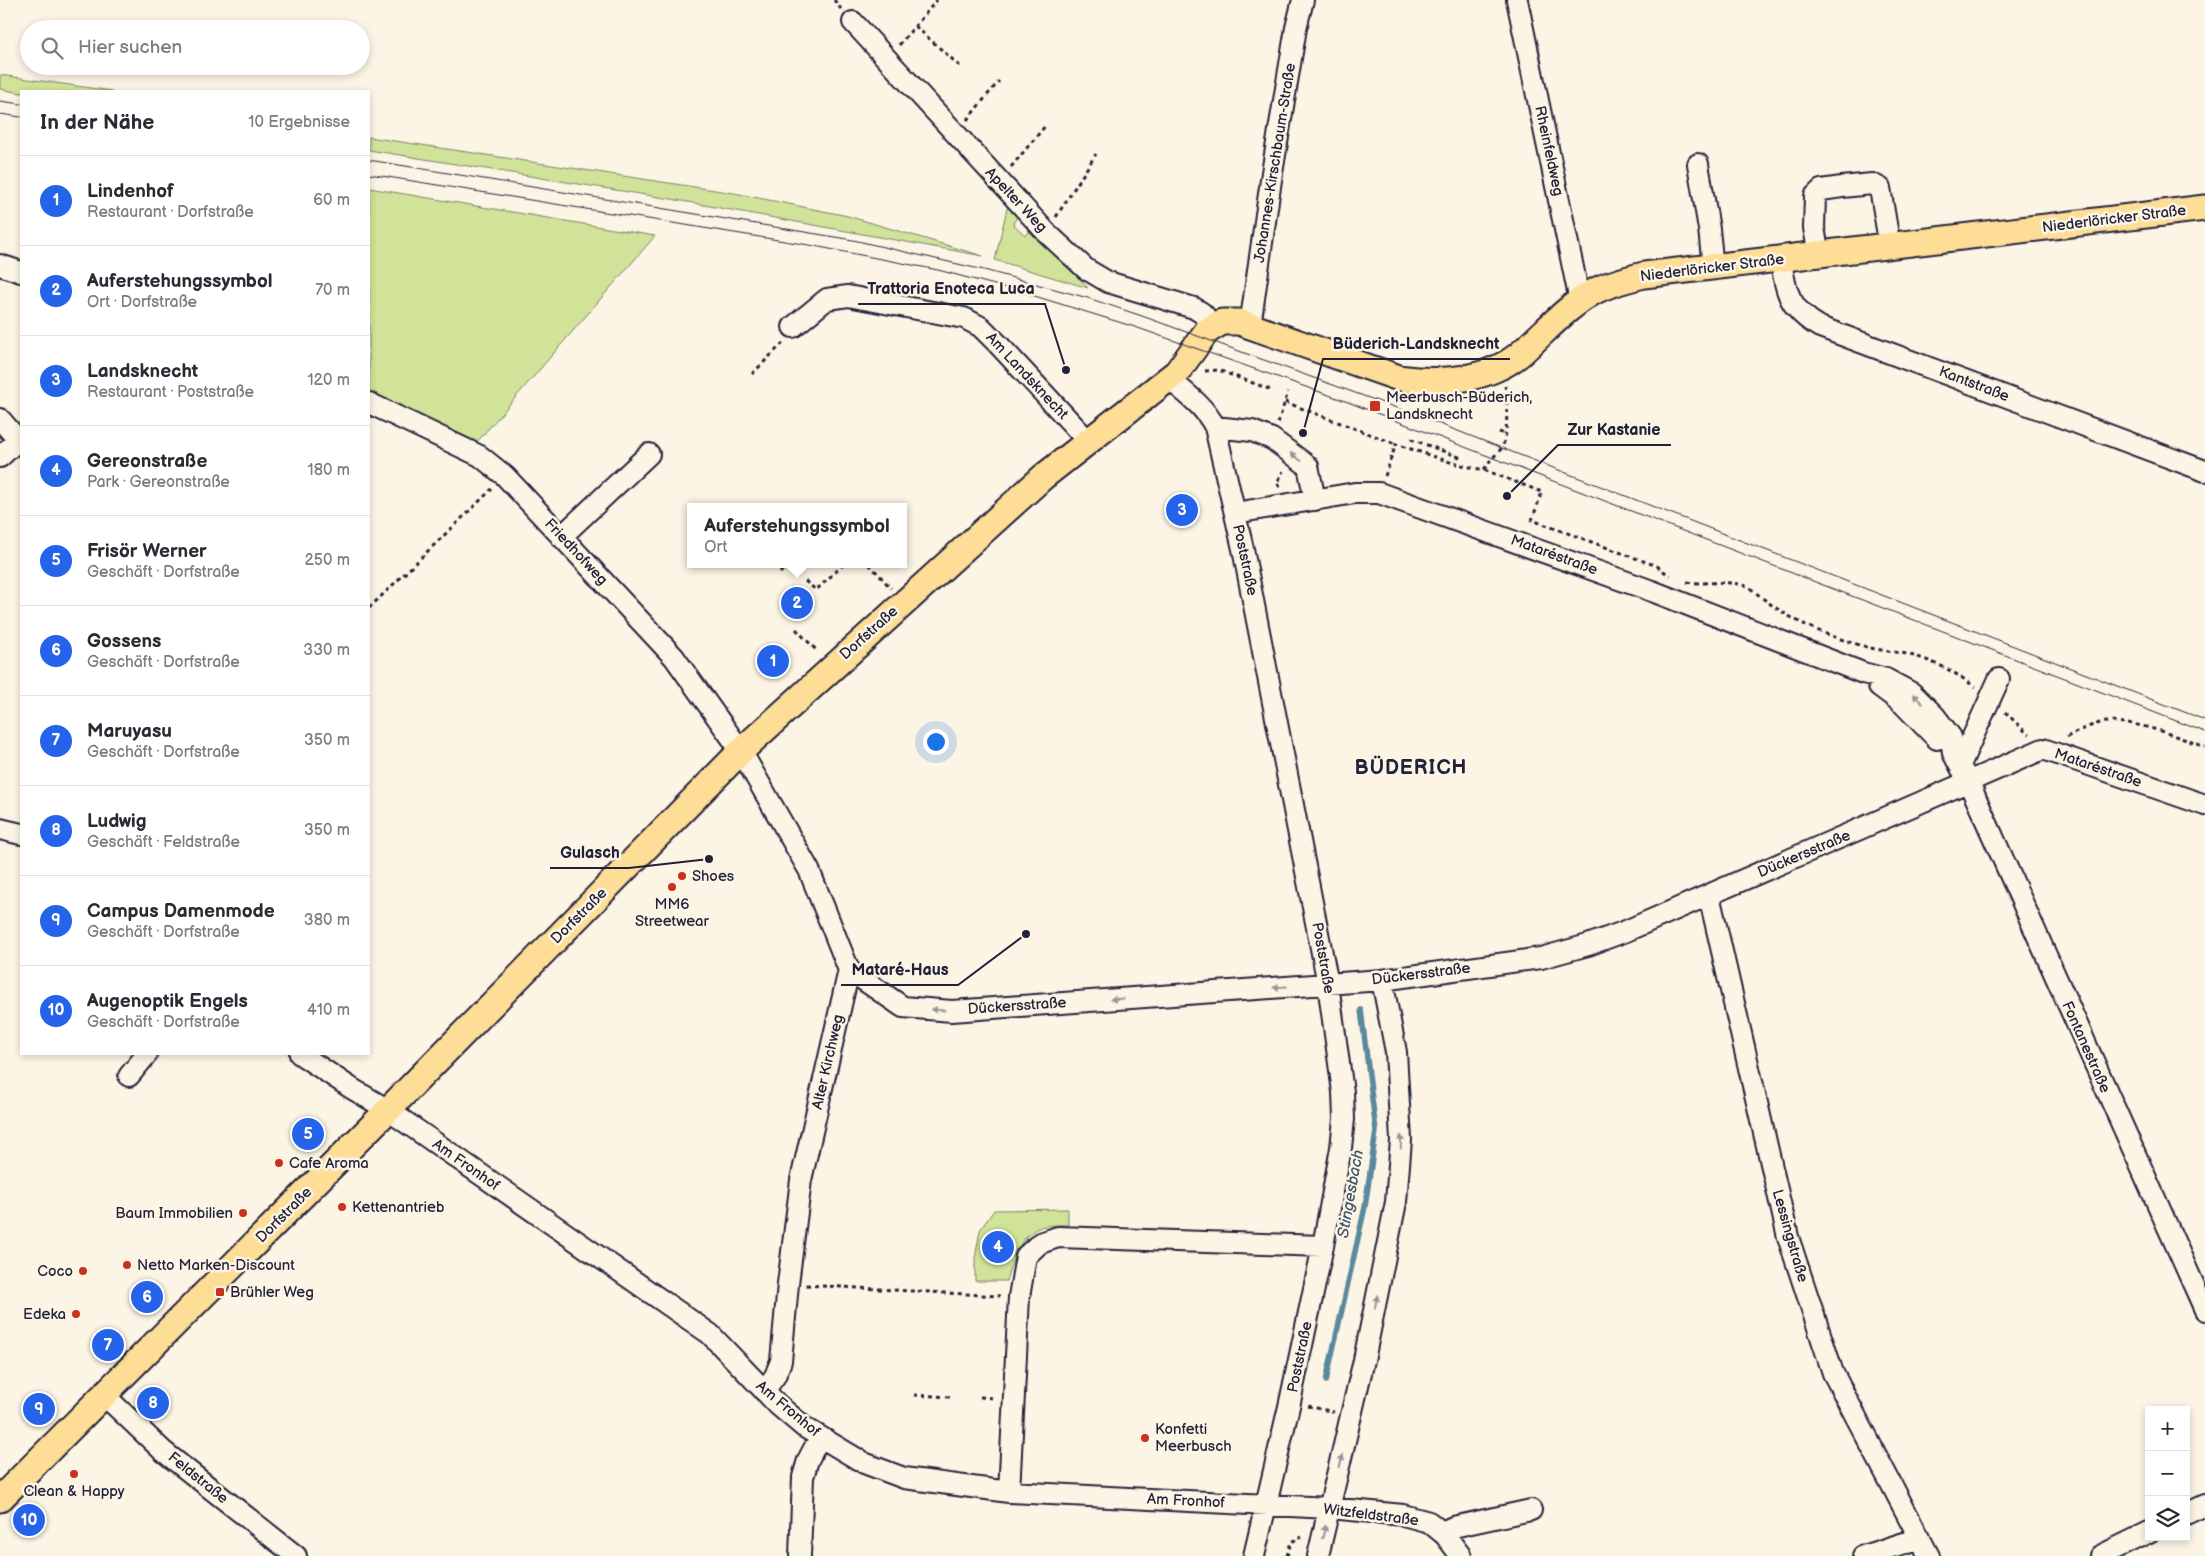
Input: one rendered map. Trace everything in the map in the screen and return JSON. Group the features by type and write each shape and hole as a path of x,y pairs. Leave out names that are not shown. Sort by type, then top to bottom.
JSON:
{"main road":[{"name":"Niederlöricker Straße","path":"1208,332 1230,320 1408,379 1425,382 1446,381 1468,378 1500,366 1519,354 1555,320 1597,290 1644,275 2205,208"},
{"name":"Dorfstraße","path":"0,1498 388,1110 741,751 1043,477 1173,375 1208,332"}],"street":[{"name":"Johannes-Kirschbaum-Straße","path":"1250,326 1272,173 1296,28 1303,0"},
{"name":"Rheinfeldweg","path":"1517,0 1580,301"},
{"name":"Apelter Weg","path":"854,22 1046,232 1097,277 1194,308 1202,313 1208,332"},
{"path":"1698,164 1709,229 1713,268"},
{"path":"1819,255 1814,228 1815,196 1821,190 1842,187 1872,184 1880,188 1890,247"},
{"name":"Kantstraße","path":"1781,260 1787,294 1805,317 1820,326 2205,471"},
{"path":"0,265 20,272"},
{"name":"Am Landsknecht","path":"794,326 827,299 848,296 964,318 981,327 1088,441"},
{"name":"Poststraße","path":"1173,375 1208,414 1215,427 1235,513 1328,984 1343,1092 1344,1118 1341,1148 1324,1246 1267,1506 1254,1556"},
{"name":"Friedhofweg","path":"370,403 480,456 505,476 674,657 741,751"},
{"path":"0,419 19,440 0,457"},
{"path":"1215,427 1252,431 1272,439 1308,466 1315,500"},
{"path":"561,537 649,454"},
{"name":"Mataréstraße","path":"1235,513 1355,493 1379,493 1652,591 1863,673 1886,679 1912,693 1935,716 1951,737 1961,767 2043,749 2205,805"},
{"path":"1961,767 2000,679"},
{"path":"741,751 809,870 849,970"},
{"name":"Dückersstraße","path":"849,970 904,1007 952,1011 1382,980 1541,958 1626,931 1708,895 1961,767"},
{"name":"Fontanestraße","path":"1961,767 2205,1310"},
{"path":"0,830 20,834"},
{"name":"Lessingstraße","path":"1708,895 1788,1237 1832,1373 1929,1556"},
{"name":"Alter Kirchweg","path":"764,1392 775,1376 781,1361 801,1180 849,970"},
{"path":"1318,1556 1351,1416 1396,1202 1401,1140 1396,1052 1382,980"},
{"path":"129,1076 146,1055"},
{"path":"301,1055 388,1110"},
{"name":"Am Fronhof","path":"388,1110 710,1334 764,1392 804,1427 864,1463 904,1478 1008,1492 1267,1506"},
{"path":"1008,1492 1019,1297 1026,1256 1040,1243 1058,1238 1324,1246"},
{"name":"Feldstraße","path":"104,1396 163,1451 296,1556"},
{"path":"800,1556 802,1477 808,1460 820,1437"},
{"path":"2190,1512 2205,1505"},
{"name":"Witzfeldstraße","path":"1267,1506 1330,1508 1403,1515 1429,1522 1442,1532 1461,1556"},
{"path":"1442,1532 1454,1527 1531,1510"},
{"path":"2104,1555 2145,1534"},
{"path":"1863,1556 1920,1538"}],"path":[{"path":"888,59 937,0"},
{"path":"915,26 962,68"},
{"path":"956,134 999,81"},
{"path":"1000,182 1046,125"},
{"path":"1046,232 1096,154"},
{"path":"752,374 781,347 794,326"},
{"path":"1484,470 1491,458 1502,448 1507,435 1506,390 1500,366"},
{"path":"1173,375 1218,370 1270,389 1271,385"},
{"path":"1288,392 1285,402 1396,444 1456,464 1484,470 1542,492 1532,520 1657,566 1674,579"},
{"path":"1499,432 1507,435"},
{"path":"1411,439 1459,456 1456,464"},
{"path":"1379,493 1396,444"},
{"path":"370,607 505,476"},
{"path":"780,573 784,568"},
{"path":"805,581 816,590 840,568"},
{"path":"873,568 904,602"},
{"path":"1682,580 1742,584 1749,587 1790,618 1809,628 1862,646 1907,654 1940,665 1962,677 1991,699 2043,749 2080,730 2106,722 2132,725 2174,735 2205,747"},
{"path":"796,629 832,667"},
{"path":"788,1284 1019,1297"},
{"path":"914,1395 952,1397"},
{"path":"1290,1402 1351,1416"}],"green space":[{"path":"0,75 105,90 20,90 20,93 0,89"},
{"path":"370,137 734,193 848,216 983,256 671,199 370,150"},
{"path":"370,188 655,236 477,442 370,392"},
{"path":"1008,204 1018,215 1013,224 1025,235 1033,229 1088,288 995,260"},
{"path":"1068,1209 1068,1225 1045,1226 1030,1233 1015,1256 1006,1281 975,1281 975,1258 980,1230 994,1210"}],"waterway":[{"name":"Stingesbach","path":"1326,1381 1365,1207 1376,1131 1361,1010"}],"tram line":[{"path":"0,101 20,104"},
{"path":"0,114 20,117"},
{"path":"370,160 853,240 984,270 1088,298 1419,416 2205,720"},
{"path":"370,174 809,245 938,270 1025,293 1138,328 1340,399 2205,732"}],"place":[{"name":"Trattoria Enoteca Luca","path":"1066,370"},
{"name":"Meerbusch-Büderich, Landsknecht","path":"1375,406"},
{"name":"Büderich-Landsknecht","path":"1303,433"},
{"name":"Zur Kastanie","path":"1507,496"},
{"name":"Landsknecht","path":"1182,510"},
{"name":"Auferstehungssymbol","path":"797,603"},
{"name":"Lindenhof","path":"773,661"},
{"name":"Gulasch","path":"709,859"},
{"name":"Shoes","path":"682,876"},
{"name":"MM6 Streetwear","path":"672,887"},
{"name":"Mataré-Haus","path":"1026,934"},
{"name":"Frisör Werner","path":"308,1134"},
{"name":"Cafe Aroma","path":"279,1163"},
{"name":"Kettenantrieb","path":"342,1207"},
{"name":"Baum Immobilien","path":"243,1213"},
{"name":"Gereonstraße","path":"998,1247"},
{"name":"Netto Marken-Discount","path":"127,1265"},
{"name":"Coco","path":"83,1271"},
{"name":"Brühler Weg","path":"220,1292"},
{"name":"Gossens","path":"147,1297"},
{"name":"Edeka","path":"76,1314"},
{"name":"Maruyasu","path":"108,1345"},
{"name":"Ludwig","path":"153,1403"},
{"name":"Campus Damenmode","path":"39,1409"},
{"name":"Konfetti Meerbusch","path":"1145,1438"},
{"name":"Clean & Happy","path":"74,1474"},
{"name":"Augenoptik Engels","path":"29,1520"}],"district":[{"name":"BÜDERICH","path":"1411,768"}]}
